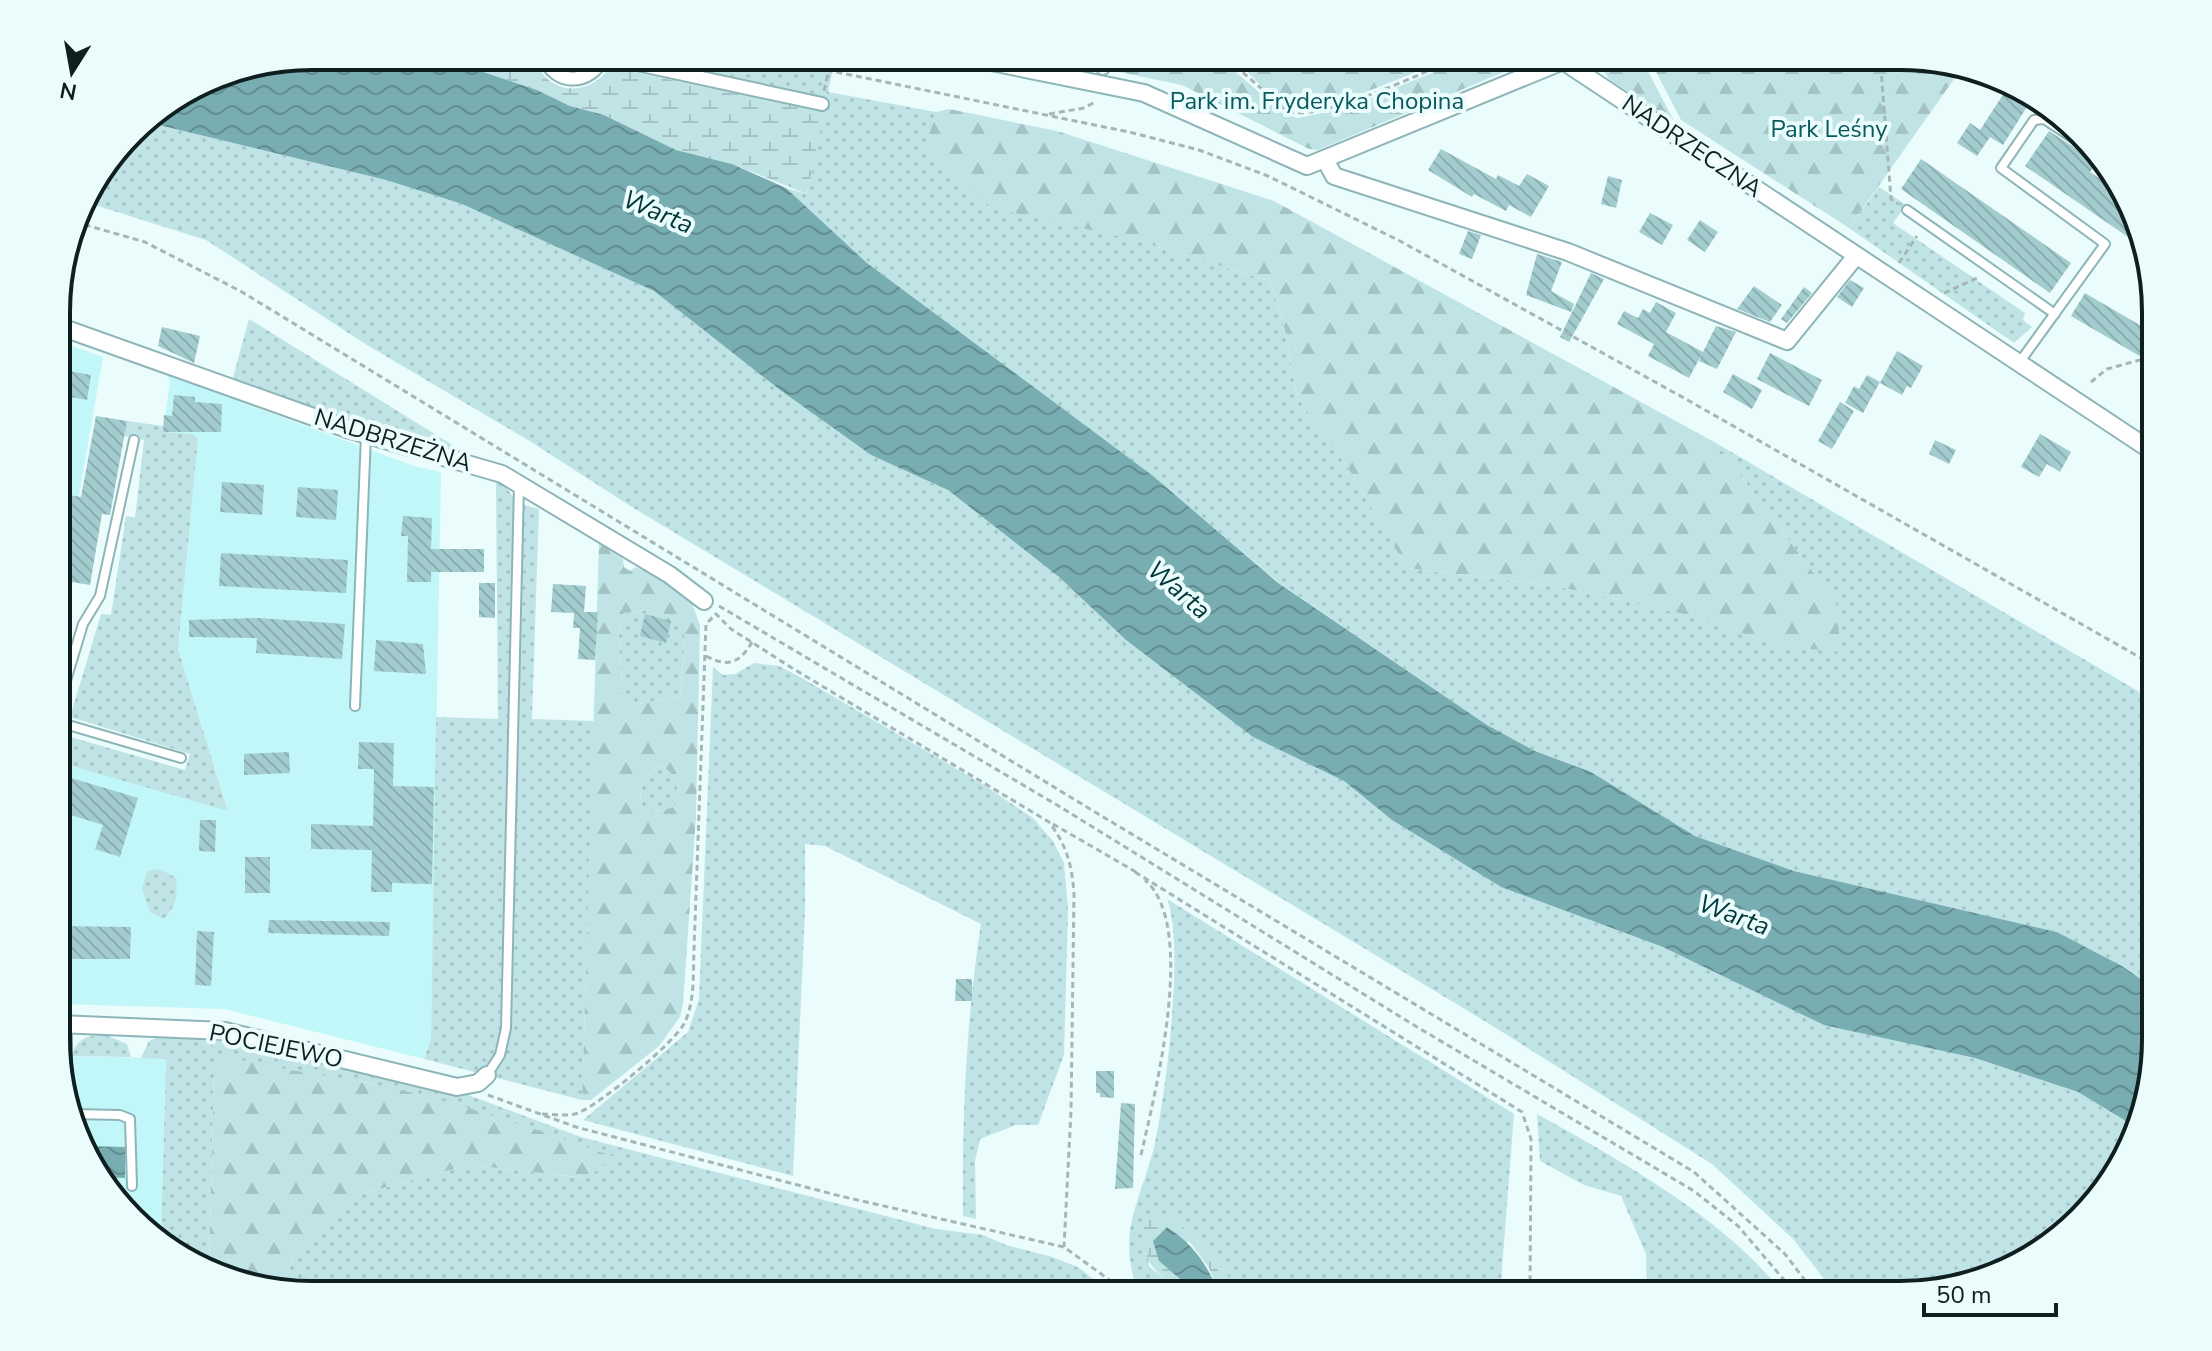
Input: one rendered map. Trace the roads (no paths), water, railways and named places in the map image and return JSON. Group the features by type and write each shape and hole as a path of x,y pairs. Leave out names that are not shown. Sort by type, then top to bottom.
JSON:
{"street":[{"path":"552,70 566,79 578,80 595,70"},
{"path":"664,70 822,104"},
{"name":"NADRZECZNA","path":"1108,70 1144,93 1307,166 1326,161 1540,70"},
{"name":"NADRZECZNA","path":"1585,70 1856,256 2141,444"},
{"path":"1326,161 1334,176 1568,252 1787,341 1856,256"},
{"name":"NADBRZEŻNA","path":"70,330 366,435 484,467 670,575 704,601"},
{"name":"POCIEJEWO","path":"70,1024 225,1031 457,1087 478,1083 487,1075"}],"lane":[{"path":"2019,363 2105,244 2001,168 2034,120 2044,119 2051,124"},
{"path":"1907,210 2055,314"},
{"path":"355,706 366,435"},
{"path":"70,667 83,624 100,596 134,440"},
{"path":"487,1075 500,1055 506,1028 519,486"},
{"path":"70,726 181,758"},
{"path":"82,1114 120,1115 130,1119 132,1186"}],"water":[{"name":"Warta","path":"478,70 537,90 570,106 604,115 676,150 732,164 786,188 867,263 1152,475 1277,582 1487,725 1535,751 1591,772 1695,836 1794,871 2057,932 2122,966 2141,979 2141,1055 2134,1101 2127,1122 2078,1092 1975,1058 1824,1025 1663,947 1501,887 1392,820 1344,781 1253,737 1126,640 1059,577 948,490 871,455 780,390 654,291 462,204 386,180 159,125 205,95 250,78 281,72"},
{"path":"95,1146 125,1147 125,1178 115,1178"},
{"path":"1167,1227 1199,1256 1212,1280 1182,1280 1159,1261 1153,1241"}],"park label":[{"name":"Park im. Fryderyka Chopina","path":"1317,101"},
{"name":"Park Leśny","path":"1829,129"}]}
